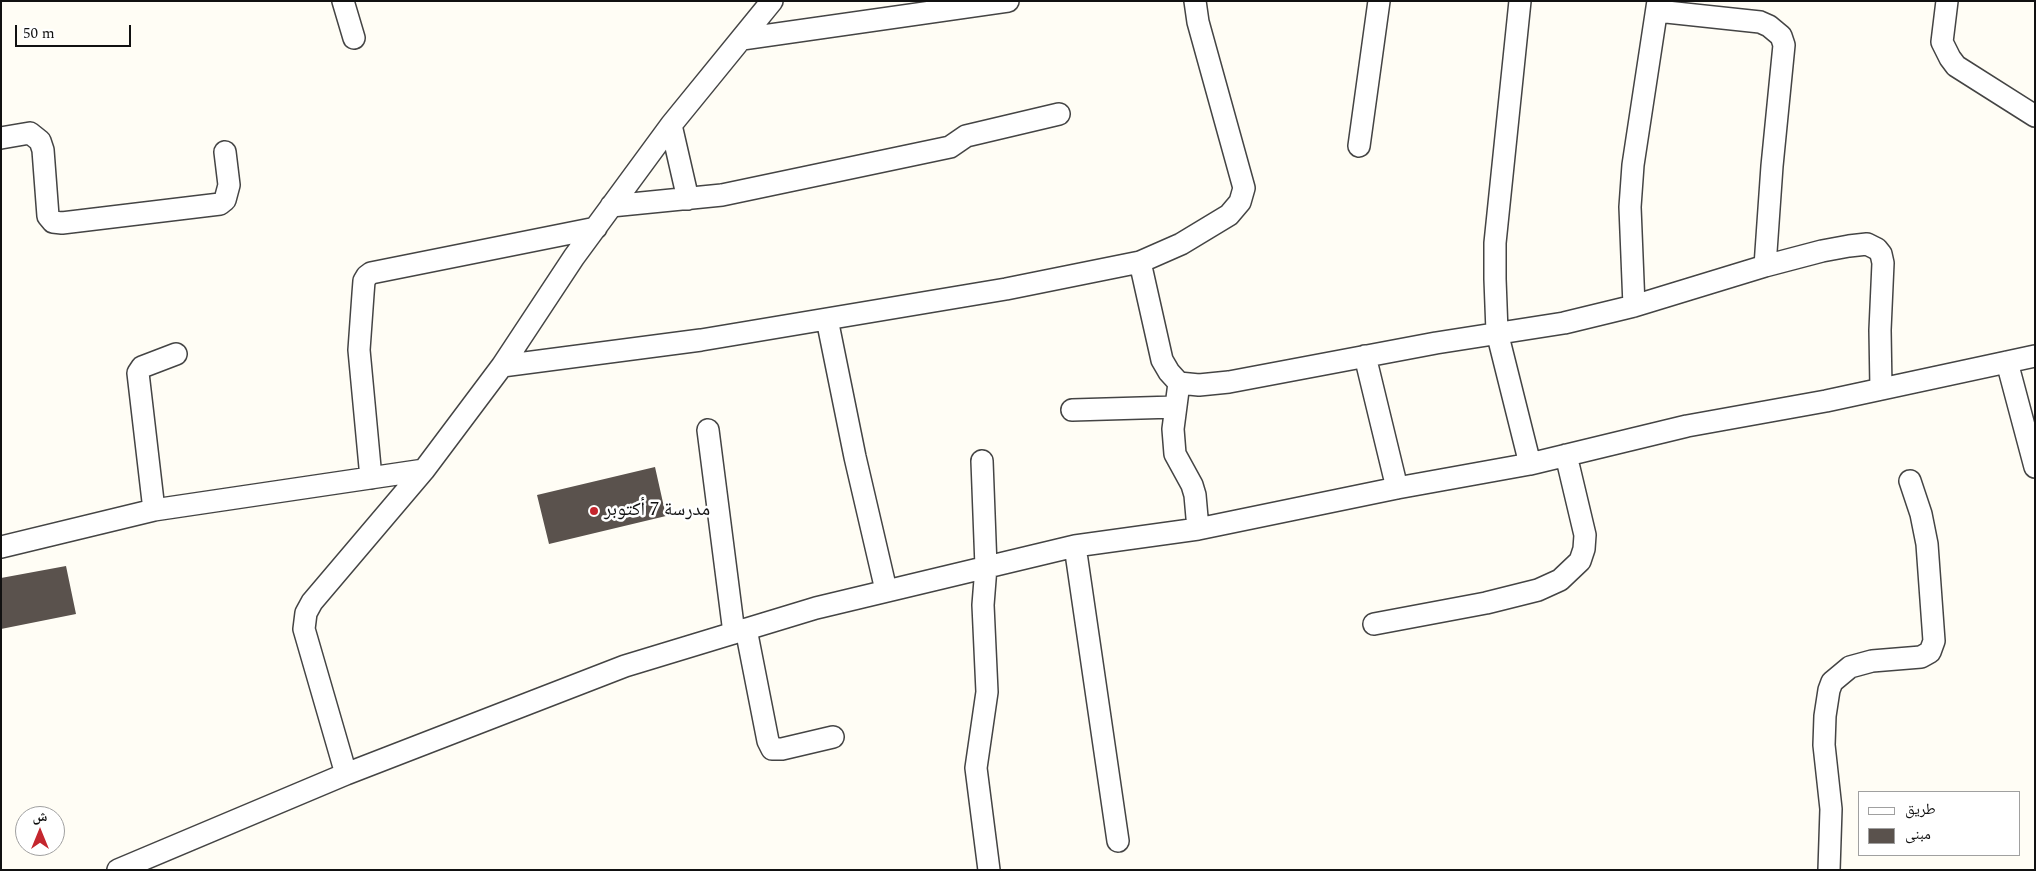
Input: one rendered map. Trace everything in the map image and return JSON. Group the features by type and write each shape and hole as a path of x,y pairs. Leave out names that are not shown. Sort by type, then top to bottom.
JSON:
{"street":[{"path":"343,1 354,38"},
{"path":"346,774 304,629 306,613 312,602 424,470 502,366 611,206 671,125 772,1"},
{"path":"742,39 1008,1"},
{"path":"502,366 700,340 1006,289 1140,262 1181,244 1229,215 1240,202 1244,188 1198,22 1195,1"},
{"path":"1358,146 1379,1"},
{"path":"1520,1 1495,243 1497,332 1530,464"},
{"path":"1947,1 1942,42 1956,66 2035,116"},
{"path":"1634,306 1630,207 1633,164 1657,6 1760,22 1769,26 1781,36 1784,45 1772,166 1765,266"},
{"path":"611,206 722,195 950,147 966,136 1059,114"},
{"path":"671,125 688,199"},
{"path":"1,138 30,133 40,141 43,150 48,216 53,222 62,223 220,204 225,200 229,185 225,152"},
{"path":"371,478 359,350 362,294 364,281 367,276 371,273 596,228"},
{"path":"1140,262 1162,360 1180,382 1214,385 1497,332 1564,323 1634,306 1765,266 1849,246 1867,244 1877,249 1881,254 1883,263 1880,330 1881,389"},
{"path":"827,319 855,457 886,590"},
{"path":"154,510 138,373 142,367 176,354"},
{"path":"1365,356 1397,488"},
{"path":"118,870 346,774 625,666 816,608 1075,546 1198,529 1397,488 1530,464 1687,426 1881,389 2035,356"},
{"path":"2007,362 2035,467"},
{"path":"1180,382 1172,429 1175,454 1192,485 1195,495 1198,529"},
{"path":"1072,410 1175,407"},
{"path":"708,430 740,631 768,741 772,749 782,749 833,737"},
{"path":"1374,624 1486,603 1538,590 1560,580 1580,561 1584,549 1585,535 1566,455"},
{"path":"982,462 986,567 983,606 987,692 976,768 990,870"},
{"path":"1,547 154,510 424,470"},
{"path":"1829,870 1831,809 1824,745 1825,716 1832,682 1850,667 1872,661 1922,657 1930,652 1934,641 1927,544 1921,514 1910,481"},
{"path":"1075,546 1118,841"}],"building":[{"path":"655,467 666,516 549,544 537,495"},
{"path":"66,566 76,614 1,629 1,578"}],"place":[{"name":"مدرسة 7 أكتوبر","path":"594,511"}]}
